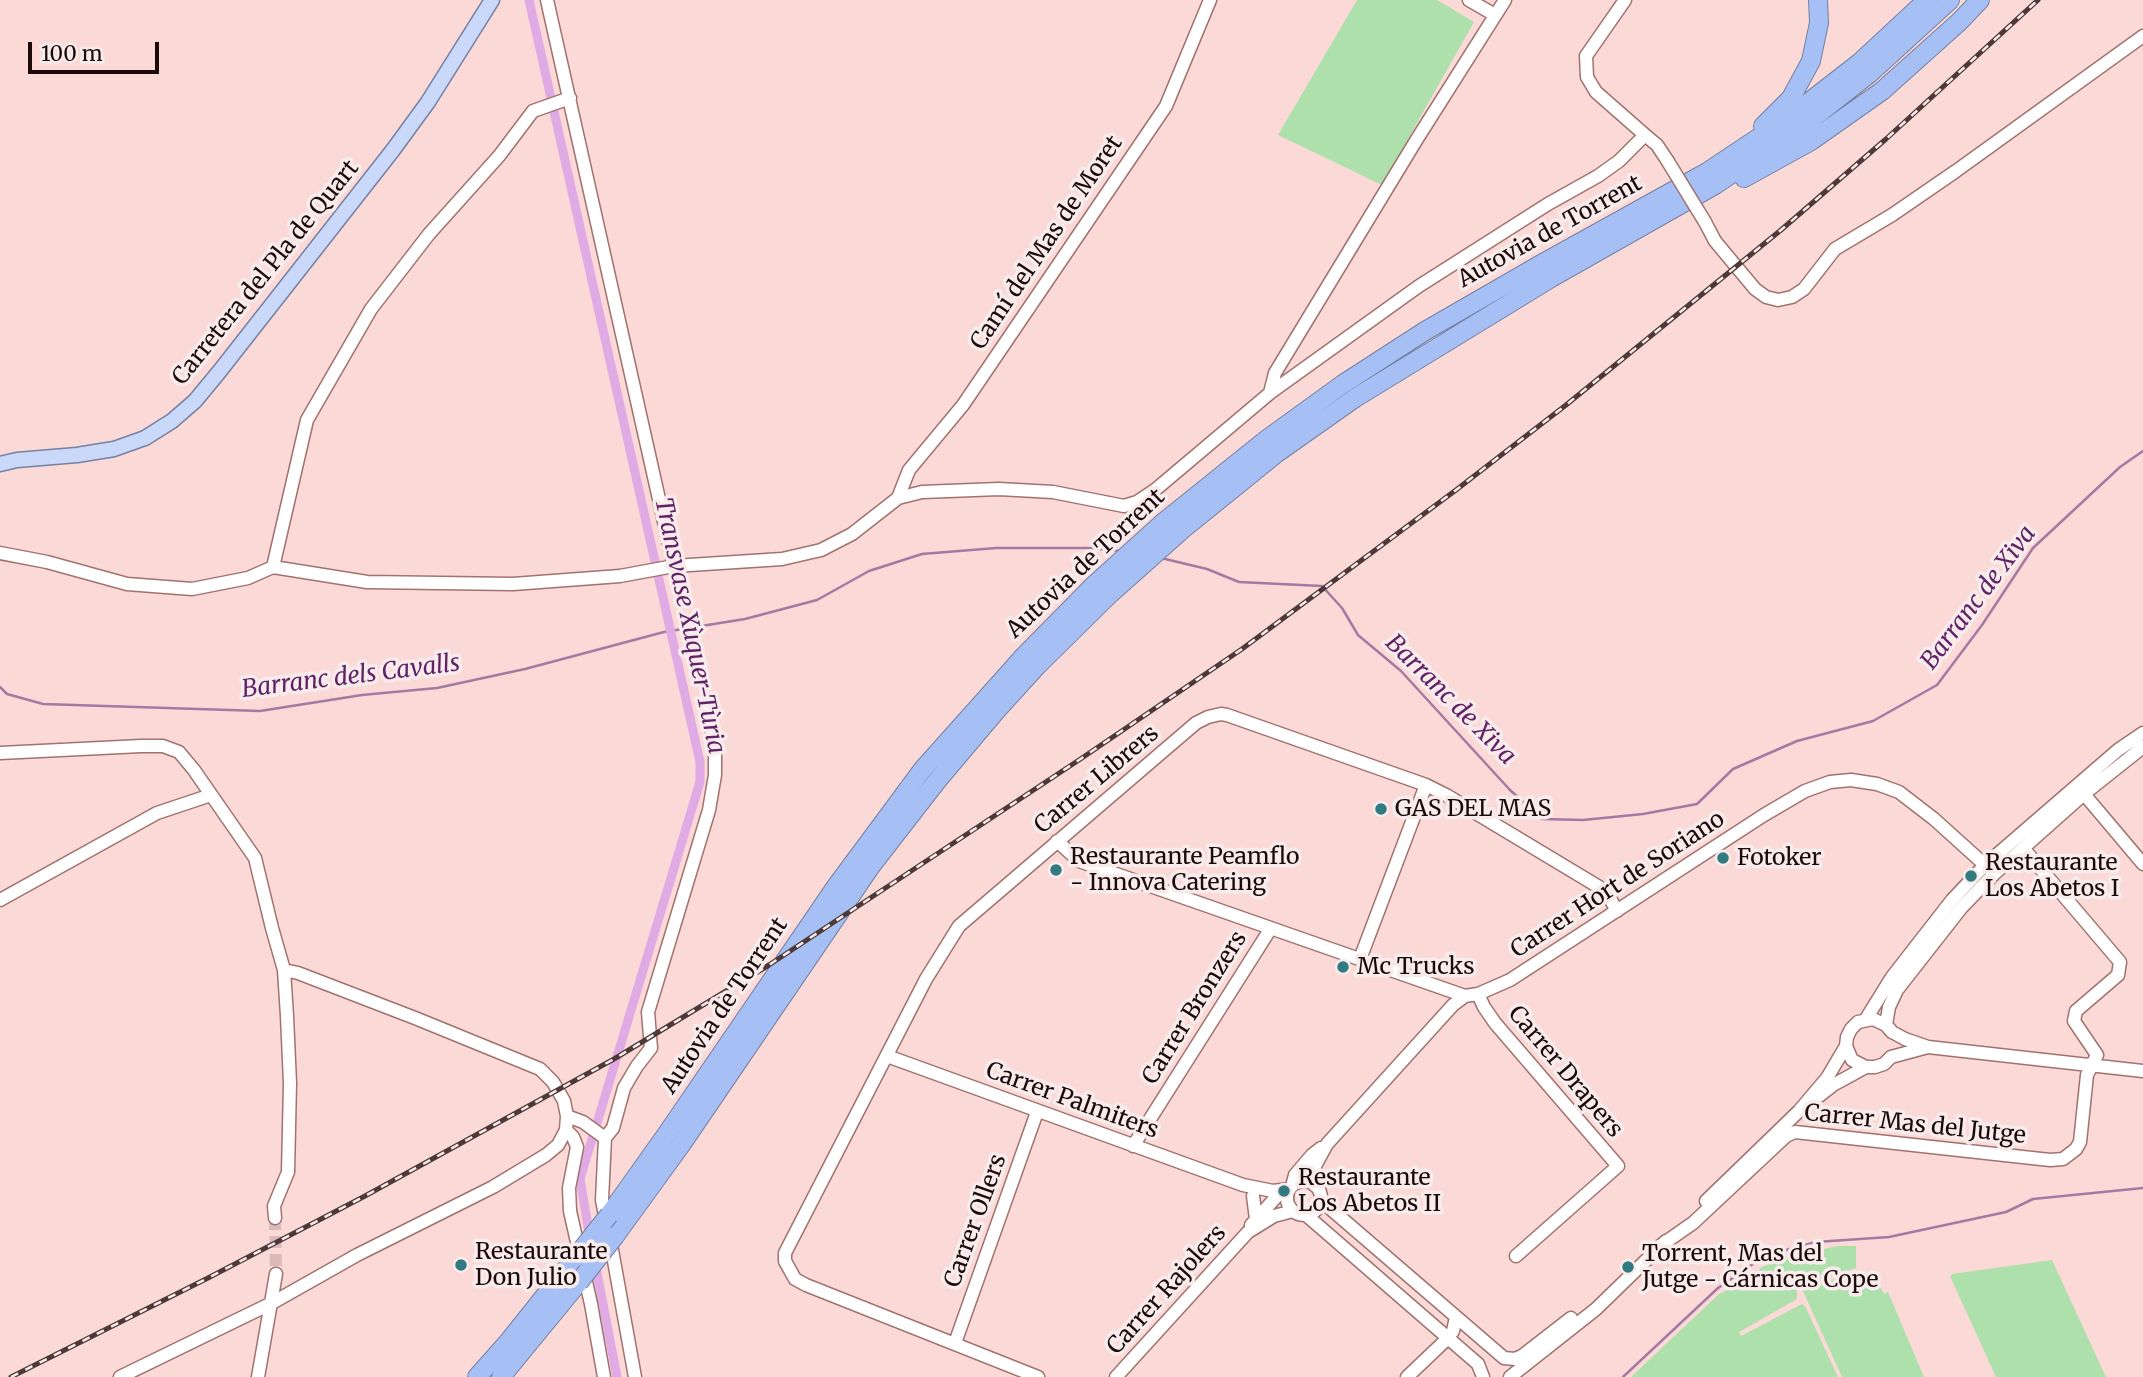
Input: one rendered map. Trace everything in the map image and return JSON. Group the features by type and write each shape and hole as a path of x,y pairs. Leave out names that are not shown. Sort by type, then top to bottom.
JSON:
{"highway":[{"path":"1343,384 1423,325 1762,127 1791,98 1811,61 1819,23 1818,0"},
{"name":"Autovia de Torrent","path":"500,1377 615,1236 681,1145 871,866 937,781 1101,590 1166,521 1266,439 1343,384 1449,317 1718,165 1791,116 1850,70 1927,0"},
{"name":"Autovia de Torrent","path":"477,1377 609,1215 837,885 923,769 1024,656 1101,590 1183,529 1277,453 1355,398 1434,348 1715,185 1800,128 1869,74 1950,0"},
{"path":"1434,348 1496,317 1811,141 1882,91 1980,0"}],"main road":[{"name":"Carretera del Pla de Quart","path":"0,464 114,449 145,438 173,421 195,401 393,150 428,102 492,0"}],"street":[{"path":"547,0 669,566"},
{"name":"Camí del Mas de Moret","path":"898,498 909,470 963,405 1166,106 1210,0"},
{"path":"1469,0 1495,15"},
{"path":"1270,393 1275,373 1505,0"},
{"path":"1625,0 1586,57 1587,77 1596,92 1657,145 1722,249 1755,289 1766,297 1778,300 1792,297 1804,289 1835,249 1935,186 2143,36"},
{"path":"273,568 307,421 372,309 429,234 499,156 533,111 570,99"},
{"path":"0,553 47,562 127,584 192,589 248,578 273,568 367,582 513,584 620,576 669,566 782,559 821,550 852,534 898,498 922,492 999,489 1053,492 1124,506 1138,502 1155,490 1270,393 1419,286 1548,204 1598,176 1619,161 1645,135"},
{"path":"635,1377 621,1289 602,1200 605,1138 612,1128 624,1088 652,1048 648,1012 709,810 715,775 715,748 708,710"},
{"name":"Carrer Librers","path":"955,1343 806,1285 795,1279 785,1253 926,979 959,926 1196,723 1220,714 1247,721 1426,785 1599,887 1608,895 1617,911"},
{"path":"1866,1019 1892,977 1952,900 1984,865 2118,750 2143,733"},
{"path":"0,753 163,746 179,752 255,858 284,970 290,1083 288,1172 274,1206 275,1217"},
{"path":"1510,1377 1596,1309 1799,1111 1833,1084 1866,1067 1884,1064 1891,1057 1895,1041 1889,1029 1889,1007 1897,990 1962,907 1994,874 2084,794 2143,747"},
{"name":"Carrer Hort de Soriano","path":"1472,995 1510,979 1764,815 1805,791 1830,782 1851,780 1877,784 1899,792 1934,819 1984,865"},
{"path":"1360,959 1426,785"},
{"path":"2084,794 2143,863"},
{"path":"0,900 156,813 211,795"},
{"path":"1057,841 1079,861 1472,995"},
{"path":"2023,848 2120,962 2118,975 2076,1011 2074,1021 2098,1055 2093,1065"},
{"name":"Carrer Bronzers","path":"1133,1146 1271,928"},
{"path":"120,1377 272,1303 358,1255 493,1187 558,1145 566,1130 564,1101 540,1069 426,1022 284,970"},
{"name":"Carrer Rajolers","path":"1314,1185 1315,1166 1327,1144 1454,1005 1472,995"},
{"name":"Carrer Drapers","path":"1472,995 1618,1167 1516,1256"},
{"path":"1799,1111 1826,1078 1846,1046 1851,1028 1857,1022 1873,1019 1928,1048"},
{"path":"1846,1046 1853,1060 1866,1067"},
{"path":"1891,1057 1928,1048 2143,1071"},
{"name":"Carrer Palmiters","path":"887,1056 1243,1185 1273,1191 1290,1189"},
{"name":"Carrer Mas del Jutge","path":"1660,1246 1693,1223 1786,1136 1795,1132 2063,1159 2077,1149 2080,1142 2087,1075 2093,1065"},
{"name":"Carrer Ollers","path":"955,1343 1037,1112"},
{"path":"567,1116 583,1122 605,1138"},
{"path":"566,1130 577,1147 569,1188 570,1210 604,1377"},
{"name":"Carrer Rajolers","path":"1116,1377 1248,1232 1278,1195 1290,1189 1295,1175 1312,1154 1327,1144"},
{"path":"1483,1377 1478,1364 1295,1213 1288,1203 1290,1189 1301,1181 1314,1185 1325,1204 1504,1357 1515,1359 1522,1356 1596,1298 1617,1289"},
{"name":"Carrer Palmiters","path":"1243,1185 1268,1206 1295,1213"},
{"path":"1253,1196 1256,1219"},
{"path":"1295,1213 1316,1209 1321,1197"},
{"name":"Carrer Rajolers","path":"1248,1232 1260,1223 1295,1213"},
{"path":"258,1377 276,1274"},
{"path":"1407,1377 1447,1339 1453,1331 1456,1317"},
{"path":"955,1343 1038,1377"}],"green space":[{"path":"1357,0 1437,0 1474,22 1382,185 1278,135"},
{"path":"1838,1246 1856,1246 1856,1268 1802,1284 1797,1291 1797,1299 1739,1332 1741,1336 1802,1304 1838,1377 1631,1377 1719,1294 1744,1282 1762,1267 1784,1257"},
{"path":"2052,1260 2106,1377 1996,1377 1950,1276"},
{"path":"1856,1273 1870,1276 1884,1294 1888,1292 1924,1377 1842,1377 1802,1289"}],"waterway":[{"name":"Transvase Xùquer-Tùria","path":"529,0 700,762 700,782 580,1179 590,1238"},
{"name":"Barranc de Xiva","path":"1161,558 1207,569 1239,582 1322,586 1342,608 1358,635 1401,671 1510,790 1542,819 1583,820 1643,814 1697,804 1733,769 1797,741 1873,721 1937,685 1982,625 2033,548 2120,467 2143,451"},
{"name":"Barranc dels Cavalls","path":"0,687 7,694 43,704 260,711 362,695 437,688 525,669 664,632 745,619 817,600 869,571 922,554 996,548 1089,548 1120,551"},
{"path":"1623,1377 1718,1288 1756,1262 1786,1250 1816,1242 1889,1237 2006,1212 2033,1199 2143,1188"},
{"name":"Transvase Xùquer-Tùria","path":"595,1262 617,1377"}],"tunnel":[{"path":"275,1218 276,1274"}],"railway":[{"path":"11,1377 365,1196 614,1059 769,965 1082,758 1242,649 1566,405 1781,230 1886,139 2038,0"}],"place":[{"name":"GAS DEL MAS","path":"1381,809"},
{"name":"Fotoker","path":"1723,858"},
{"name":"Restaurante Peamflo - Innova Catering","path":"1056,870"},
{"name":"Restaurante Los Abetos I","path":"1971,876"},
{"name":"Mc Trucks","path":"1343,967"},
{"name":"Restaurante Los Abetos II","path":"1284,1191"},
{"name":"Restaurante Don Julio","path":"461,1265"},
{"name":"Torrent, Mas del Jutge - Cárnicas Cope","path":"1628,1267"}]}
